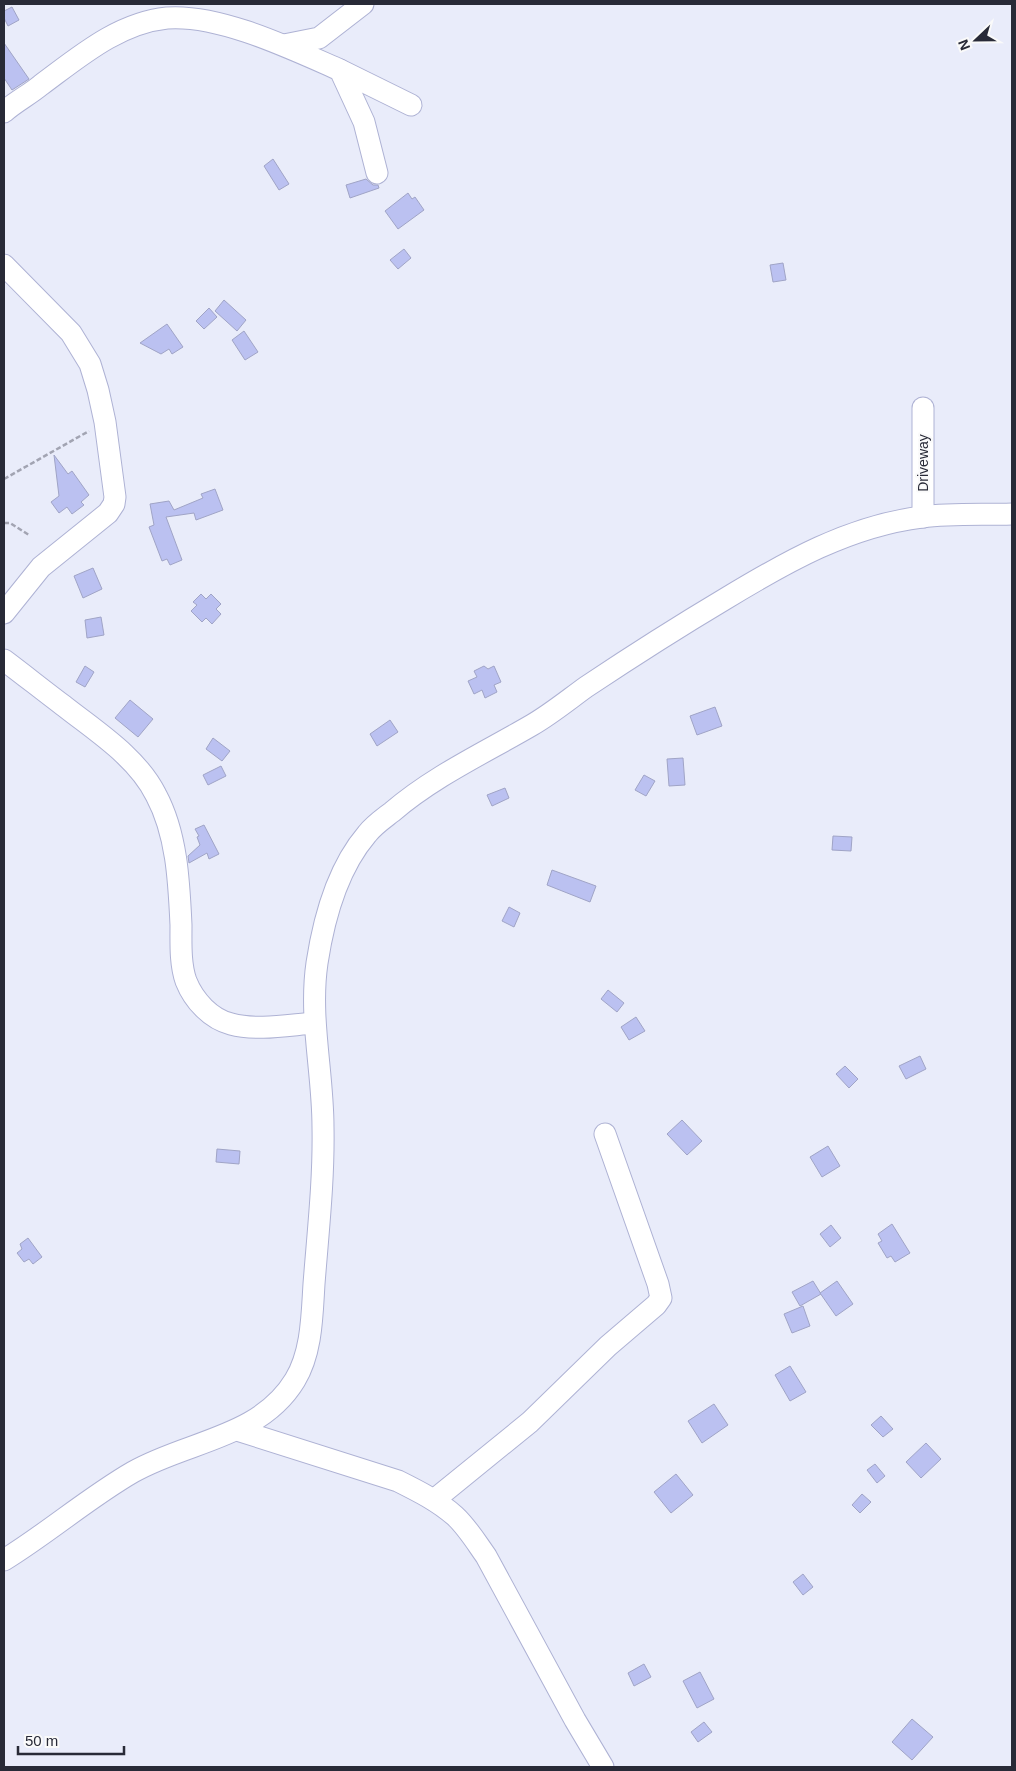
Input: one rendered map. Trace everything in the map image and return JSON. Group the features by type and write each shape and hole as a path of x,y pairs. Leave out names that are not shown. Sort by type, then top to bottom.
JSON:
{"street":[{"path":"284,45 319,38 363,4"},
{"path":"4,112 84,53 110,37 141,23 168,18 188,11 194,19 221,24 284,45 340,70 411,106"},
{"path":"340,70 364,122 377,173"},
{"path":"4,265 80,345 94,377 105,422 114,487 114,504 112,508 94,526 42,567 4,613"},
{"name":"Driveway","path":"923,408 923,517"},
{"path":"4,1560 134,1471 237,1430 255,1420 284,1395 294,1383 303,1366 308,1346 313,1304 324,1128 321,1076 314,1023 317,961 330,902 348,859 370,830 415,793 455,768 536,723 625,661 766,574 809,552 850,534 923,517 1012,514"},
{"path":"4,660 114,745 148,781 156,795 172,841 180,912 182,959 186,980 194,996 204,1008 216,1019 232,1025 250,1027 314,1023"},
{"path":"434,1500 530,1422 608,1346 656,1305 661,1298 658,1284 605,1134"},
{"path":"237,1430 398,1481 434,1500 455,1516 470,1532 486,1556 575,1720 603,1767"}],"path":[{"path":"4,479 105,422"},
{"path":"4,523 10,523 30,535"}],"building":[{"path":"12,7 19,20 8,26 4,18 4,11"},
{"path":"4,43 29,79 12,90 4,78"},
{"path":"273,159 289,184 279,190 264,166"},
{"path":"366,179 373,185 378,185 379,188 350,198 346,185"},
{"path":"408,193 412,199 415,197 424,210 398,229 385,211"},
{"path":"404,249 411,258 398,269 390,260"},
{"path":"783,263 786,280 773,282 770,265"},
{"path":"224,300 246,320 237,331 215,311"},
{"path":"209,308 217,317 204,329 196,321"},
{"path":"167,324 183,347 172,354 169,349 161,354 140,343"},
{"path":"244,331 258,352 245,360 232,340"},
{"path":"54,455 68,474 72,471 89,495 81,502 84,505 72,514 67,507 59,513 51,502 59,496"},
{"path":"215,489 223,510 196,520 194,513 166,517 182,560 170,565 167,559 162,561 149,527 154,525 150,504 169,501 174,510 203,498 201,494"},
{"path":"93,568 102,589 83,598 74,576"},
{"path":"201,594 206,599 211,594 221,604 216,609 221,614 212,624 206,618 202,622 191,611 197,605 193,602"},
{"path":"101,617 104,635 87,638 85,620"},
{"path":"85,666 94,672 85,687 76,682"},
{"path":"484,666 488,669 494,666 501,682 494,685 497,692 485,698 482,690 474,694 468,681 477,677 474,671"},
{"path":"130,700 153,719 138,737 115,718"},
{"path":"715,707 722,726 697,735 690,716"},
{"path":"390,720 398,732 377,746 370,734"},
{"path":"213,738 230,751 222,761 206,749"},
{"path":"683,758 685,785 669,786 667,759"},
{"path":"221,766 226,776 208,785 203,775"},
{"path":"644,775 655,781 646,796 635,790"},
{"path":"505,788 509,798 492,806 487,795"},
{"path":"204,825 219,854 209,859 207,853 189,863 188,856 200,845 197,837 199,836 195,829"},
{"path":"833,836 852,837 851,851 832,850"},
{"path":"552,870 596,886 590,902 547,885"},
{"path":"509,907 520,913 514,927 502,921"},
{"path":"608,990 624,1003 617,1012 601,999"},
{"path":"636,1017 645,1031 629,1040 621,1027"},
{"path":"920,1056 926,1069 906,1079 899,1066"},
{"path":"845,1066 858,1079 849,1088 836,1074"},
{"path":"682,1120 702,1141 687,1155 667,1134"},
{"path":"828,1146 840,1166 822,1177 810,1157"},
{"path":"217,1149 240,1151 239,1164 216,1162"},
{"path":"892,1224 910,1253 895,1262 891,1256 887,1258 878,1243 882,1241 878,1234"},
{"path":"831,1225 841,1238 830,1247 820,1234"},
{"path":"28,1238 42,1257 33,1264 29,1259 24,1262 17,1253 22,1249 20,1244"},
{"path":"813,1281 821,1294 800,1306 792,1292"},
{"path":"837,1281 853,1304 836,1316 820,1293"},
{"path":"803,1306 810,1326 792,1333 784,1314"},
{"path":"790,1366 806,1392 790,1401 775,1375"},
{"path":"714,1404 728,1425 702,1443 688,1421"},
{"path":"881,1416 893,1429 883,1437 871,1425"},
{"path":"926,1443 941,1459 921,1478 906,1462"},
{"path":"875,1464 885,1476 877,1483 867,1470"},
{"path":"676,1474 693,1495 671,1513 654,1492"},
{"path":"862,1494 871,1502 860,1513 852,1505"},
{"path":"803,1574 813,1587 803,1595 793,1582"},
{"path":"644,1664 651,1677 634,1686 628,1673"},
{"path":"700,1672 714,1699 697,1708 683,1681"},
{"path":"912,1719 933,1737 912,1760 892,1742"},
{"path":"704,1722 712,1732 698,1742 691,1732"}]}
